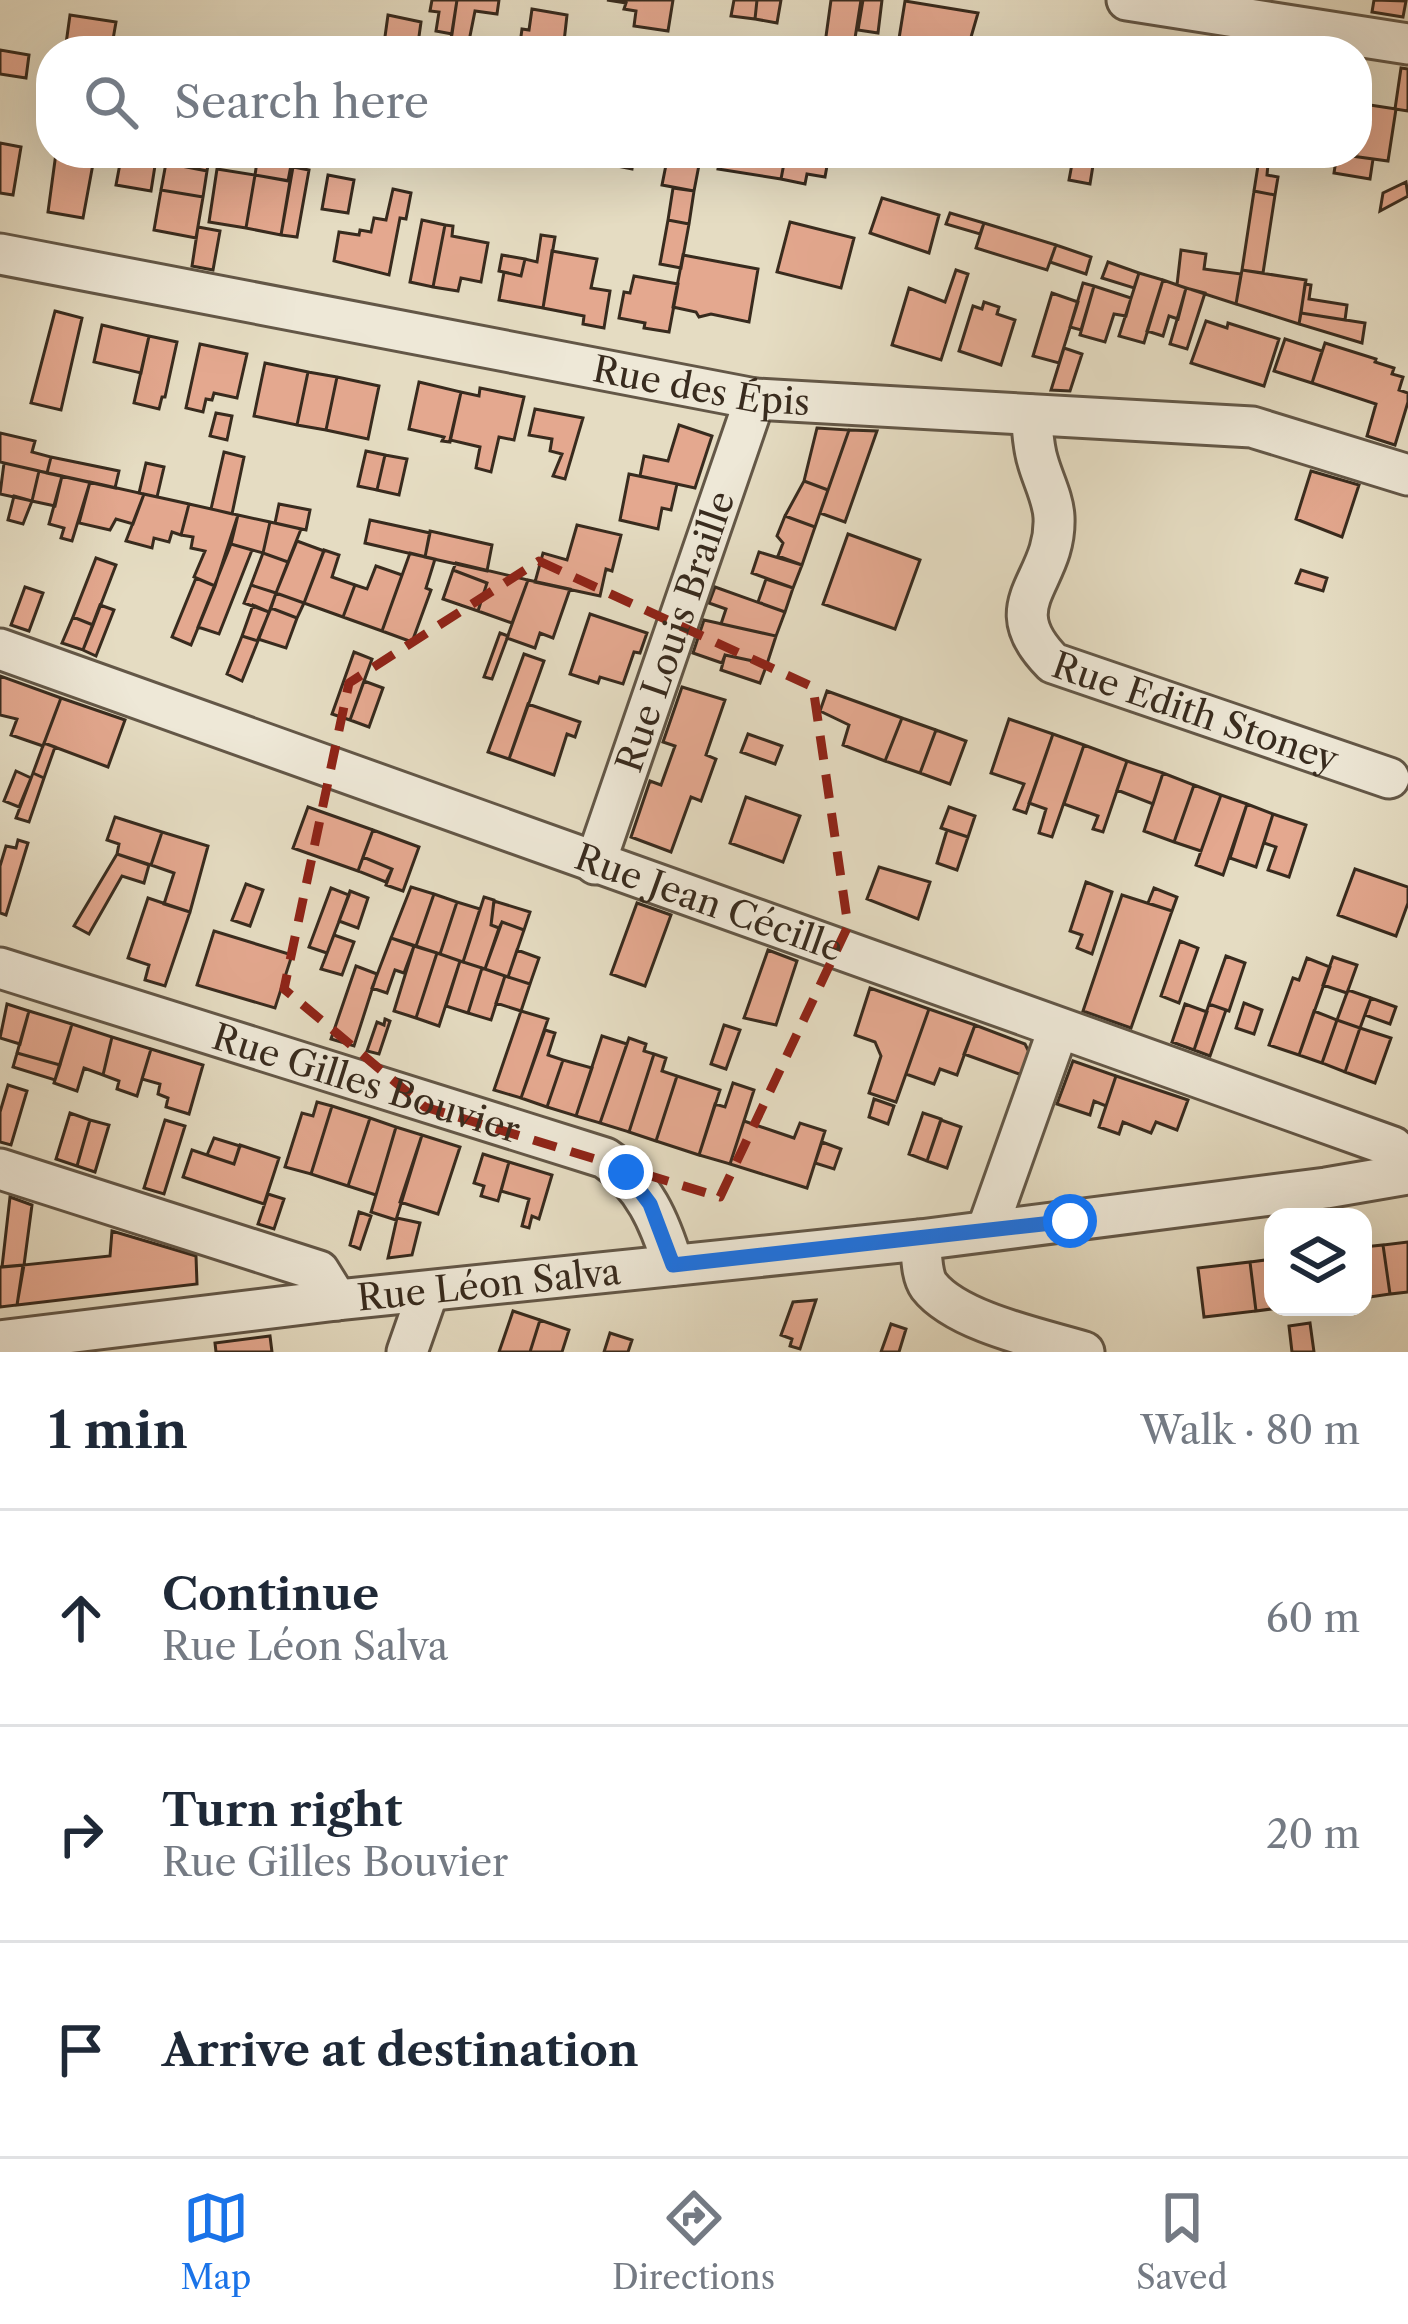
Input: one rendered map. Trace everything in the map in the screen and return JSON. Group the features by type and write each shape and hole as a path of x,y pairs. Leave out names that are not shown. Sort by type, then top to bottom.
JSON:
{"street":[{"path":"1127,0 1357,36"},
{"path":"1372,38 1408,44"},
{"name":"Rue des Épis","path":"0,254 755,399 1252,427 1408,475"},
{"name":"Rue Louis Braille","path":"595,864 755,399"},
{"name":"Rue Edith Stoney","path":"1031,415 1036,456 1054,508 1055,537 1024,617 1032,642 1053,663 1389,778"},
{"name":"Rue Jean Cécille","path":"0,649 1401,1155"},
{"name":"Rue Gilles Bouvier","path":"0,968 605,1158 626,1172 650,1204 673,1265"},
{"path":"987,1230 1058,1030"},
{"name":"Rue Léon Salva","path":"0,1341 337,1300 920,1240 1325,1189 1401,1155"},
{"path":"0,1168 319,1271 337,1300"},
{"path":"920,1240 926,1282 947,1303 1029,1344 1084,1352"},
{"path":"406,1352 428,1292"}],"highlighted area":[{"path":"539,561 813,687 848,926 720,1197 425,1107 284,989 349,683"}],"building":[{"path":"432,0 457,0 452,34 436,31 439,12 430,11"},
{"path":"457,0 499,0 497,14 475,11 470,36 451,36"},
{"path":"607,0 673,0 668,31 634,26 636,11 624,9 626,3"},
{"path":"734,0 757,0 755,19 731,16"},
{"path":"757,0 781,0 777,23 755,19"},
{"path":"831,0 861,0 855,36 826,36"},
{"path":"863,0 882,0 878,33 858,30"},
{"path":"1374,0 1406,1 1403,17 1372,12"},
{"path":"905,1 978,13 971,36 899,36"},
{"path":"532,9 567,15 565,36 521,36 522,29 529,30"},
{"path":"70,15 116,22 114,36 67,36"},
{"path":"388,15 421,22 419,36 385,36"},
{"path":"0,50 29,55 26,78 0,74"},
{"path":"1401,68 1408,69 1408,111 1395,109"},
{"path":"1372,105 1396,109 1388,161 1372,159"},
{"path":"0,143 21,147 13,195 0,193"},
{"path":"54,168 92,168 83,218 48,212"},
{"path":"119,168 155,168 151,191 116,185"},
{"path":"165,168 207,171 203,197 161,190"},
{"path":"256,168 290,168 288,181 255,175"},
{"path":"293,168 309,170 297,237 281,235"},
{"path":"665,168 698,168 694,191 662,185"},
{"path":"718,168 783,168 781,179"},
{"path":"783,168 827,168 825,177 807,174 805,184 781,179"},
{"path":"1071,168 1093,168 1090,184 1069,180"},
{"path":"1258,168 1268,168 1267,175 1278,177 1275,195 1254,191"},
{"path":"1335,168 1372,168 1370,179 1334,173"},
{"path":"217,169 255,175 246,228 209,222"},
{"path":"255,175 290,181 281,235 246,228"},
{"path":"328,175 354,180 348,213 322,209"},
{"path":"1406,182 1408,196 1380,211 1383,193"},
{"path":"673,188 694,191 689,224 668,220"},
{"path":"393,189 411,193 406,219 400,218 389,275 334,261 339,232 371,232 374,218 386,220"},
{"path":"161,190 203,197 196,238 154,230"},
{"path":"1254,191 1275,195 1263,273 1242,270"},
{"path":"882,198 939,215 929,253 870,233"},
{"path":"950,213 984,223 980,234 946,224"},
{"path":"422,220 445,225 433,287 410,282"},
{"path":"668,220 689,224 681,268 660,264"},
{"path":"790,222 854,238 841,288 777,272"},
{"path":"984,223 1056,245 1047,270 976,248"},
{"path":"445,225 453,226 452,236 488,243 481,282 461,278 458,291 433,287"},
{"path":"198,227 220,231 213,270 192,266"},
{"path":"541,235 555,237 543,308 499,300 504,272 521,276 525,259 537,262"},
{"path":"1056,245 1091,257 1086,274 1050,262"},
{"path":"1181,250 1206,254 1204,269 1241,274 1236,304 1177,285"},
{"path":"552,251 597,259 591,288 610,291 604,328 583,324 584,316 543,308"},
{"path":"502,255 525,259 521,276 499,271"},
{"path":"683,255 758,269 749,322 711,314 699,317 673,307"},
{"path":"1108,262 1139,273 1134,288 1102,278"},
{"path":"956,270 968,274 941,360 892,345 909,288 945,302"},
{"path":"1242,270 1306,280 1299,324 1236,304"},
{"path":"1139,273 1163,280 1144,343 1119,336"},
{"path":"634,276 678,284 669,332 619,318 624,292 630,293"},
{"path":"1163,280 1186,288 1178,319 1169,316 1163,336 1147,331"},
{"path":"1083,283 1094,286 1081,330 1070,327"},
{"path":"1305,284 1311,285 1309,299 1347,305 1345,320 1301,313"},
{"path":"1094,286 1131,298 1126,316 1114,314 1105,342 1080,335"},
{"path":"1186,288 1205,293 1187,349 1170,344"},
{"path":"1052,293 1078,302 1059,363 1033,356"},
{"path":"984,302 999,307 997,314 1015,320 1001,365 959,351 973,306 982,309"},
{"path":"55,311 82,318 61,410 31,403"},
{"path":"1301,313 1365,323 1362,343 1299,324"},
{"path":"1206,321 1279,339 1264,386 1191,363"},
{"path":"102,325 149,336 141,373 94,362"},
{"path":"149,336 177,342 159,409 134,403"},
{"path":"1285,339 1322,351 1312,383 1274,371"},
{"path":"1325,343 1376,359 1394,368 1392,374 1403,377 1399,390 1408,393 1408,402 1395,445 1367,436 1376,404 1312,383"},
{"path":"200,344 247,354 237,398 214,393 212,400 206,399 203,412 186,408"},
{"path":"1064,348 1082,354 1070,391 1051,390"},
{"path":"265,363 308,372 297,425 254,416"},
{"path":"308,372 337,377 326,430 297,425"},
{"path":"337,377 379,386 368,439 326,430"},
{"path":"419,382 461,392 450,442 409,429"},
{"path":"480,388 524,397 514,440 499,437 491,472 476,468 480,447 450,440 461,392 479,396"},
{"path":"535,409 583,418 565,479 553,476 562,454 550,451 552,439 529,435"},
{"path":"216,413 232,416 227,440 210,436"},
{"path":"679,425 712,436 695,488 640,476 644,456 668,461"},
{"path":"817,428 849,430 828,490 804,481"},
{"path":"849,430 877,431 845,522 820,513"},
{"path":"0,433 35,441 32,452 51,457 47,473 0,462"},
{"path":"366,451 385,455 377,490 358,486"},
{"path":"224,452 244,457 232,514 211,509"},
{"path":"385,455 407,459 399,495 377,490"},
{"path":"51,457 119,471 115,488 47,473"},
{"path":"4,463 39,471 32,501 0,494"},
{"path":"146,463 164,467 157,497 139,493"},
{"path":"39,471 62,476 55,506 32,501"},
{"path":"1311,471 1359,485 1342,537 1296,519"},
{"path":"629,474 677,484 671,510 662,508 658,529 620,520"},
{"path":"62,476 90,482 72,541 61,538 64,528 49,524"},
{"path":"804,481 828,490 815,527 785,516"},
{"path":"90,482 144,494 133,524 116,519 110,530 79,523"},
{"path":"144,494 189,504 181,535 172,532 169,542 154,538 152,548 126,541"},
{"path":"14,496 32,501 23,524 8,520"},
{"path":"189,504 238,515 215,586 194,577 205,551 191,548 193,537 181,535"},
{"path":"279,504 310,510 306,530 275,523"},
{"path":"238,515 270,522 263,553 231,544"},
{"path":"785,516 815,527 802,565 778,556 783,543 777,536"},
{"path":"370,520 430,533 425,557 365,543"},
{"path":"270,522 301,529 288,562 263,553"},
{"path":"577,525 621,535 600,596 535,582 543,553 567,560"},
{"path":"430,531 492,545 487,571 425,557"},
{"path":"848,534 920,560 895,629 823,604"},
{"path":"297,541 324,551 304,603 276,593"},
{"path":"231,544 252,550 219,634 198,627"},
{"path":"324,550 339,555 332,577 355,585 343,617 304,603"},
{"path":"759,552 802,565 793,588 752,573"},
{"path":"263,553 288,562 276,593 251,585"},
{"path":"410,553 435,559 426,588 431,590 412,642 382,631"},
{"path":"96,558 116,565 93,625 73,617"},
{"path":"456,563 528,580 512,623 478,611 487,583 453,570"},
{"path":"376,566 402,575 382,631 343,617 355,585 367,589"},
{"path":"453,570 487,583 478,611 443,599"},
{"path":"1301,570 1327,578 1323,591 1296,583"},
{"path":"196,578 215,586 191,645 172,637"},
{"path":"766,579 793,588 785,612 758,602"},
{"path":"528,580 570,589 553,638 540,633 535,648 507,638"},
{"path":"251,585 276,593 269,612 244,603"},
{"path":"25,587 43,593 29,631 11,625"},
{"path":"715,587 785,612 776,636 721,624 726,609 709,603"},
{"path":"276,593 304,603 297,618 271,608"},
{"path":"100,605 114,610 96,656 83,650"},
{"path":"253,605 269,612 258,641 242,636"},
{"path":"271,608 297,618 286,648 258,639"},
{"path":"590,614 647,633 640,653 634,652 623,684 600,677 598,683 570,674"},
{"path":"73,617 93,625 83,650 62,643"},
{"path":"704,620 776,636 767,664 725,655 722,663 693,653"},
{"path":"500,633 508,636 492,679 484,677"},
{"path":"242,636 258,641 242,681 227,674"},
{"path":"354,652 372,659 350,720 332,714"},
{"path":"524,654 544,661 509,759 488,752"},
{"path":"725,655 767,664 760,683 721,670"},
{"path":"0,676 61,698 43,746 11,735 17,719 0,715"},
{"path":"364,681 383,688 369,727 350,720"},
{"path":"682,687 725,700 706,755 716,759 701,801 691,797 671,852 631,837 650,781 661,785 675,746 663,742"},
{"path":"827,691 902,718 885,761 843,745 849,725 820,711"},
{"path":"61,698 125,720 108,767 44,743"},
{"path":"528,704 580,722 575,737 567,734 554,775 509,759"},
{"path":"902,718 936,730 920,773 885,761"},
{"path":"1009,719 1053,734 1026,813 1014,809 1024,784 991,773"},
{"path":"936,730 966,741 950,784 920,773"},
{"path":"748,734 782,746 775,764 741,752"},
{"path":"1053,734 1084,745 1052,837 1039,833 1046,809 1029,803"},
{"path":"44,743 55,747 44,778 33,773"},
{"path":"1084,745 1127,761 1103,832 1093,829 1098,816 1064,804"},
{"path":"1127,761 1163,773 1153,804 1117,790"},
{"path":"16,771 31,778 19,807 4,801"},
{"path":"33,773 44,778 29,822 16,818"},
{"path":"1163,773 1194,785 1174,842 1144,831"},
{"path":"1194,785 1221,795 1201,851 1174,842"},
{"path":"1221,795 1247,804 1223,875 1196,865"},
{"path":"746,797 800,816 783,862 730,843"},
{"path":"1247,804 1273,814 1256,867 1230,858"},
{"path":"308,807 373,830 358,871 293,848"},
{"path":"949,807 975,816 968,837 941,828"},
{"path":"1273,814 1306,825 1289,877 1268,870 1276,847 1264,843"},
{"path":"115,817 162,832 151,865 117,854 119,844 107,840"},
{"path":"373,830 419,847 403,891 386,885 392,869 363,857"},
{"path":"947,830 968,837 957,870 937,863"},
{"path":"162,832 208,846 190,912 164,904 174,873 151,865"},
{"path":"18,840 28,843 6,915 0,913 0,866 6,846 16,848"},
{"path":"117,854 149,865 144,883 122,876 89,934 74,926"},
{"path":"363,857 392,869 386,882 358,871"},
{"path":"879,867 930,882 918,919 867,899"},
{"path":"1355,869 1408,887 1408,903 1396,936 1338,915"},
{"path":"1086,882 1112,892 1092,954 1077,948 1082,935 1070,931"},
{"path":"246,884 263,890 250,926 232,920"},
{"path":"411,887 434,894 416,946 391,938"},
{"path":"331,888 349,895 327,953 309,947"},
{"path":"1154,888 1177,897 1172,911 1148,903"},
{"path":"350,891 368,898 358,928 339,921"},
{"path":"434,894 457,902 440,954 416,946"},
{"path":"1122,895 1172,911 1131,1028 1083,1011"},
{"path":"484,897 494,900 491,925 499,928 485,969 463,962"},
{"path":"148,898 190,912 165,986 145,980 149,965 128,958"},
{"path":"494,901 530,912 524,930 502,922 499,928 491,925"},
{"path":"457,902 480,909 463,962 440,954"},
{"path":"637,903 671,915 645,986 611,974"},
{"path":"502,922 524,930 508,977 485,969"},
{"path":"214,931 292,955 275,1008 197,985"},
{"path":"334,935 354,942 342,975 321,969"},
{"path":"391,938 414,946 404,973 395,970 387,993 372,988"},
{"path":"1180,941 1198,948 1179,1003 1161,996"},
{"path":"414,946 437,953 416,1018 394,1011"},
{"path":"517,950 539,958 530,984 508,977"},
{"path":"768,950 797,961 776,1025 744,1018"},
{"path":"437,953 460,961 439,1026 416,1018"},
{"path":"1226,956 1245,963 1229,1011 1209,1004"},
{"path":"1333,957 1357,965 1347,993 1323,985"},
{"path":"1307,958 1330,967 1299,1055 1269,1045 1293,978 1299,980"},
{"path":"460,961 482,968 468,1013 446,1006"},
{"path":"356,966 377,974 354,1046 331,1039"},
{"path":"482,968 505,976 491,1020 468,1013"},
{"path":"505,976 530,984 521,1011 496,1003"},
{"path":"870,988 929,1009 896,1102 869,1093 881,1056 875,1042 855,1035"},
{"path":"1348,990 1371,998 1360,1028 1337,1020"},
{"path":"1371,998 1396,1007 1390,1024 1365,1015"},
{"path":"1244,1003 1262,1010 1254,1034 1236,1028"},
{"path":"7,1004 29,1011 20,1044 0,1038"},
{"path":"1185,1004 1207,1012 1194,1050 1172,1042"},
{"path":"1209,1004 1226,1010 1210,1056 1194,1050"},
{"path":"929,1009 975,1025 957,1075 940,1069 934,1084 906,1074"},
{"path":"29,1011 72,1024 60,1065 17,1053"},
{"path":"521,1011 548,1019 521,1098 494,1090"},
{"path":"1314,1011 1337,1020 1322,1063 1299,1055"},
{"path":"385,1019 390,1021 379,1054 367,1051 377,1022 384,1025"},
{"path":"1337,1020 1360,1028 1345,1072 1322,1063"},
{"path":"72,1024 112,1037 103,1075 84,1068 77,1091 54,1083"},
{"path":"724,1025 740,1030 726,1069 711,1064"},
{"path":"975,1025 1025,1044 1030,1054 1022,1075 964,1054"},
{"path":"1360,1028 1391,1038 1375,1083 1345,1072"},
{"path":"545,1030 555,1033 548,1055 563,1060 547,1107 521,1098"},
{"path":"602,1036 627,1044 600,1123 576,1116"},
{"path":"112,1037 151,1049 137,1096 117,1089 119,1081 103,1075"},
{"path":"629,1038 646,1044 644,1051 654,1054 629,1132 600,1123"},
{"path":"151,1049 203,1065 189,1114 166,1107 168,1098 158,1094 160,1084 142,1079"},
{"path":"17,1053 60,1065 55,1080 13,1067"},
{"path":"654,1054 666,1058 662,1071 677,1076 656,1141 629,1132"},
{"path":"563,1060 592,1068 576,1116 547,1107"},
{"path":"1073,1061 1116,1076 1106,1106 1094,1101 1090,1115 1057,1104"},
{"path":"677,1076 720,1090 699,1155 656,1141"},
{"path":"1116,1076 1188,1100 1177,1130 1156,1122 1151,1133 1123,1122 1119,1134 1099,1127"},
{"path":"733,1083 754,1090 730,1164 699,1155 715,1104 725,1107"},
{"path":"8,1085 27,1091 11,1145 0,1142 0,1112"},
{"path":"874,1099 894,1106 888,1124 869,1117"},
{"path":"317,1102 332,1106 311,1174 285,1167 302,1113 313,1116"},
{"path":"332,1106 370,1118 348,1186 311,1174"},
{"path":"70,1113 90,1120 77,1166 56,1159"},
{"path":"923,1113 941,1119 927,1161 909,1154"},
{"path":"370,1118 396,1127 376,1195 348,1186"},
{"path":"90,1120 109,1125 95,1172 77,1166"},
{"path":"165,1120 185,1126 164,1194 144,1188"},
{"path":"941,1120 961,1127 947,1168 927,1161"},
{"path":"744,1121 794,1138 800,1123 825,1131 807,1188 730,1164"},
{"path":"396,1127 422,1135 396,1220 371,1212"},
{"path":"422,1135 460,1147 438,1214 400,1202"},
{"path":"214,1138 240,1146 234,1164 207,1155"},
{"path":"822,1142 841,1149 834,1169 815,1163"},
{"path":"240,1145 279,1158 264,1204 183,1177 192,1150 234,1164"},
{"path":"483,1154 509,1162 498,1201 481,1196 484,1186 474,1183"},
{"path":"509,1162 552,1175 539,1219 532,1216 529,1228 522,1226 529,1199 501,1191"},
{"path":"268,1194 284,1199 274,1229 258,1224"},
{"path":"10,1197 32,1205 24,1265 2,1267"},
{"path":"359,1212 371,1216 360,1249 350,1245"},
{"path":"397,1218 420,1223 412,1255 388,1258"},
{"path":"112,1231 196,1256 197,1284 17,1305 23,1265 110,1256"},
{"path":"1408,1242 1408,1292 1390,1294 1383,1245"},
{"path":"1383,1245 1390,1294 1372,1297 1372,1246"},
{"path":"1264,1260 1264,1310 1256,1311 1250,1262"},
{"path":"1250,1262 1256,1311 1204,1317 1198,1268"},
{"path":"24,1265 17,1305 0,1307 0,1267"},
{"path":"816,1300 800,1349 790,1346 792,1339 781,1335 793,1302"},
{"path":"513,1311 540,1320 530,1352 499,1352"},
{"path":"540,1320 569,1330 562,1352 530,1352"},
{"path":"1310,1323 1314,1352 1292,1352 1289,1326"},
{"path":"891,1324 906,1329 899,1352 881,1352"},
{"path":"610,1333 632,1340 628,1352 604,1352"},
{"path":"270,1336 272,1352 216,1352 215,1343"}],"route":[{"path":"626,1172 650,1204 673,1265 1070,1221"}]}
